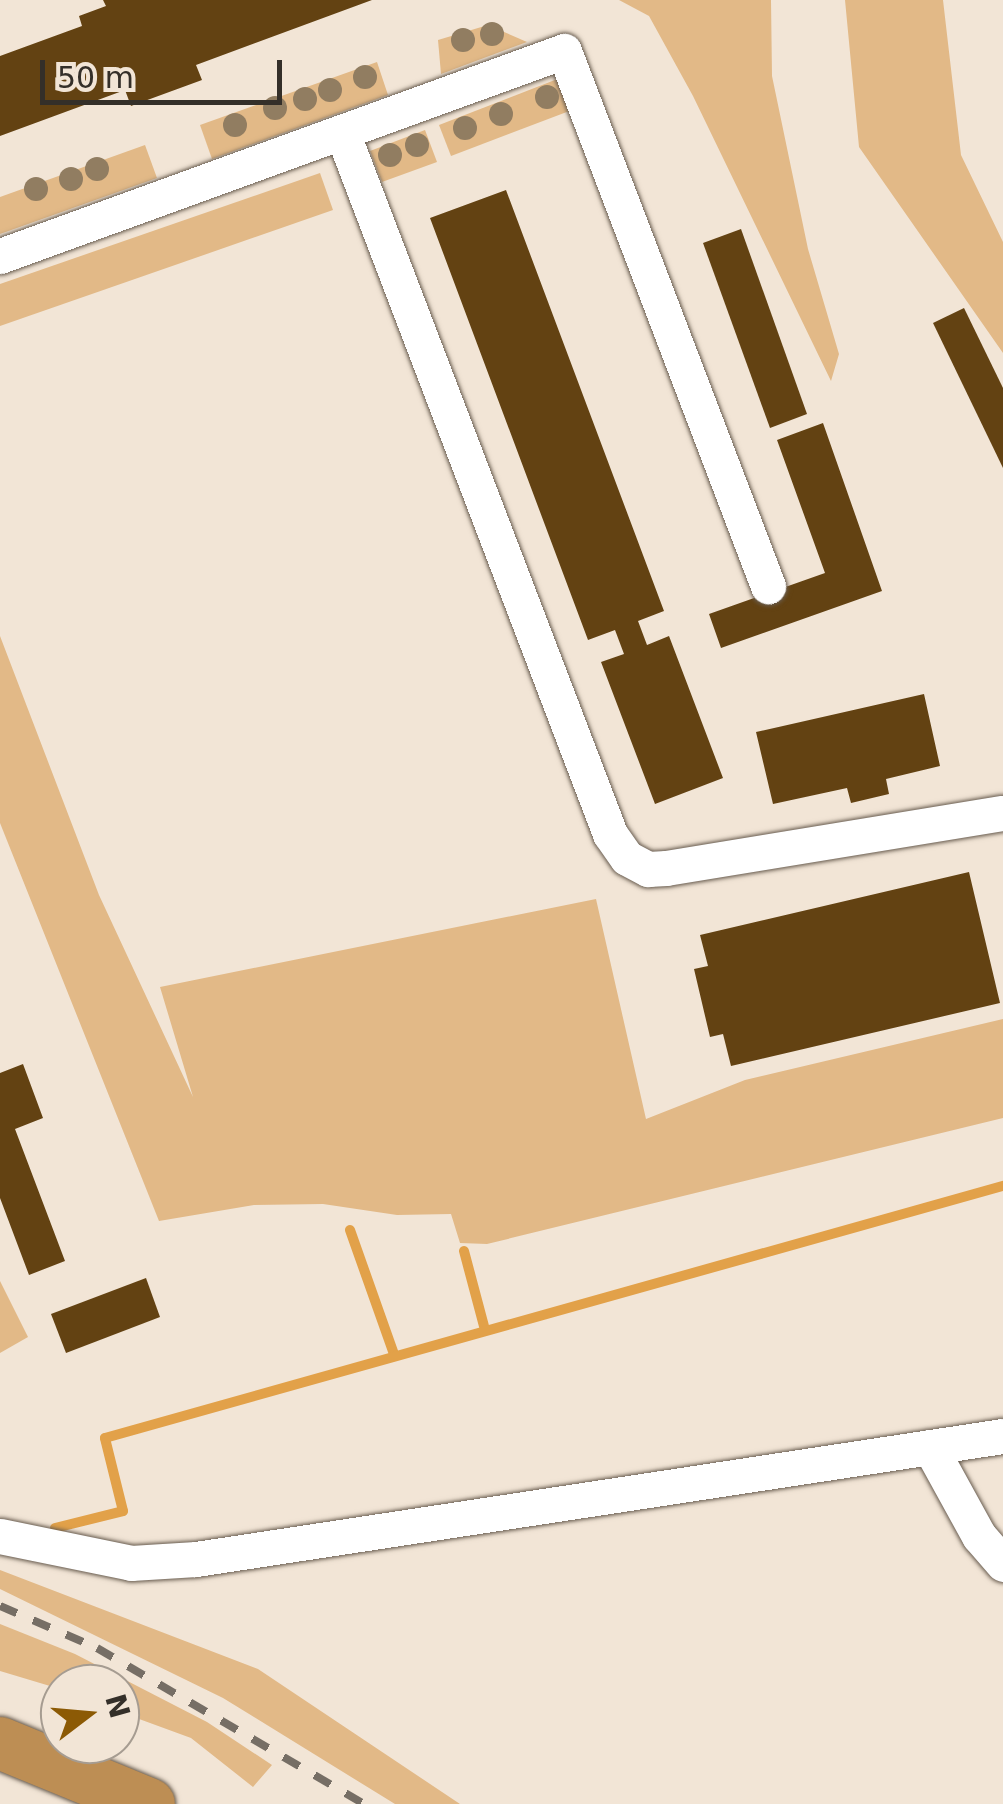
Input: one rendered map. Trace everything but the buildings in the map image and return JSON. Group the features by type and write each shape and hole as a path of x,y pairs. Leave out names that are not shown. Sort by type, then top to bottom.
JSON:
{"highway":[{"path":"0,1743 150,1804"}],"street":[{"path":"0,256 564,51 768,586"},
{"path":"342,132 610,834 627,858 648,870 666,868 1003,814"},
{"path":"0,1536 116,1561 196,1559 1003,1436"},
{"path":"930,1448 979,1536 1003,1564"}],"shaded area":[{"path":"619,0 771,0 772,76 808,249 839,354 831,381 693,96 649,16"},
{"path":"845,0 943,0 961,155 1003,242 1003,353 859,147"},
{"path":"488,25 527,42 441,74 438,40"},
{"path":"377,62 388,95 212,159 200,125"},
{"path":"560,78 572,110 451,156 439,125"},
{"path":"425,130 437,162 382,182 370,151"},
{"path":"145,145 157,178 0,234 0,197"},
{"path":"320,173 333,210 0,326 0,284"},
{"path":"0,636 99,895 193,1097 160,987 596,899 646,1119 745,1080 1003,1019 1003,1118 487,1244 460,1243 451,1214 397,1215 323,1204 254,1205 159,1221 0,823"},
{"path":"0,1281 28,1337 0,1353"},
{"path":"0,1570 258,1669 460,1804 395,1804 223,1698 0,1589"},
{"path":"0,1624 94,1664 40,1664 40,1683 0,1671"},
{"path":"140,1687 207,1722 272,1765 253,1787 191,1738 140,1719"}],"waterway":[{"path":"55,1528 123,1511 105,1438 1003,1186"},
{"path":"350,1230 394,1354"},
{"path":"464,1251 485,1330"}],"railway":[{"path":"0,1606 97,1648 364,1804"}]}
